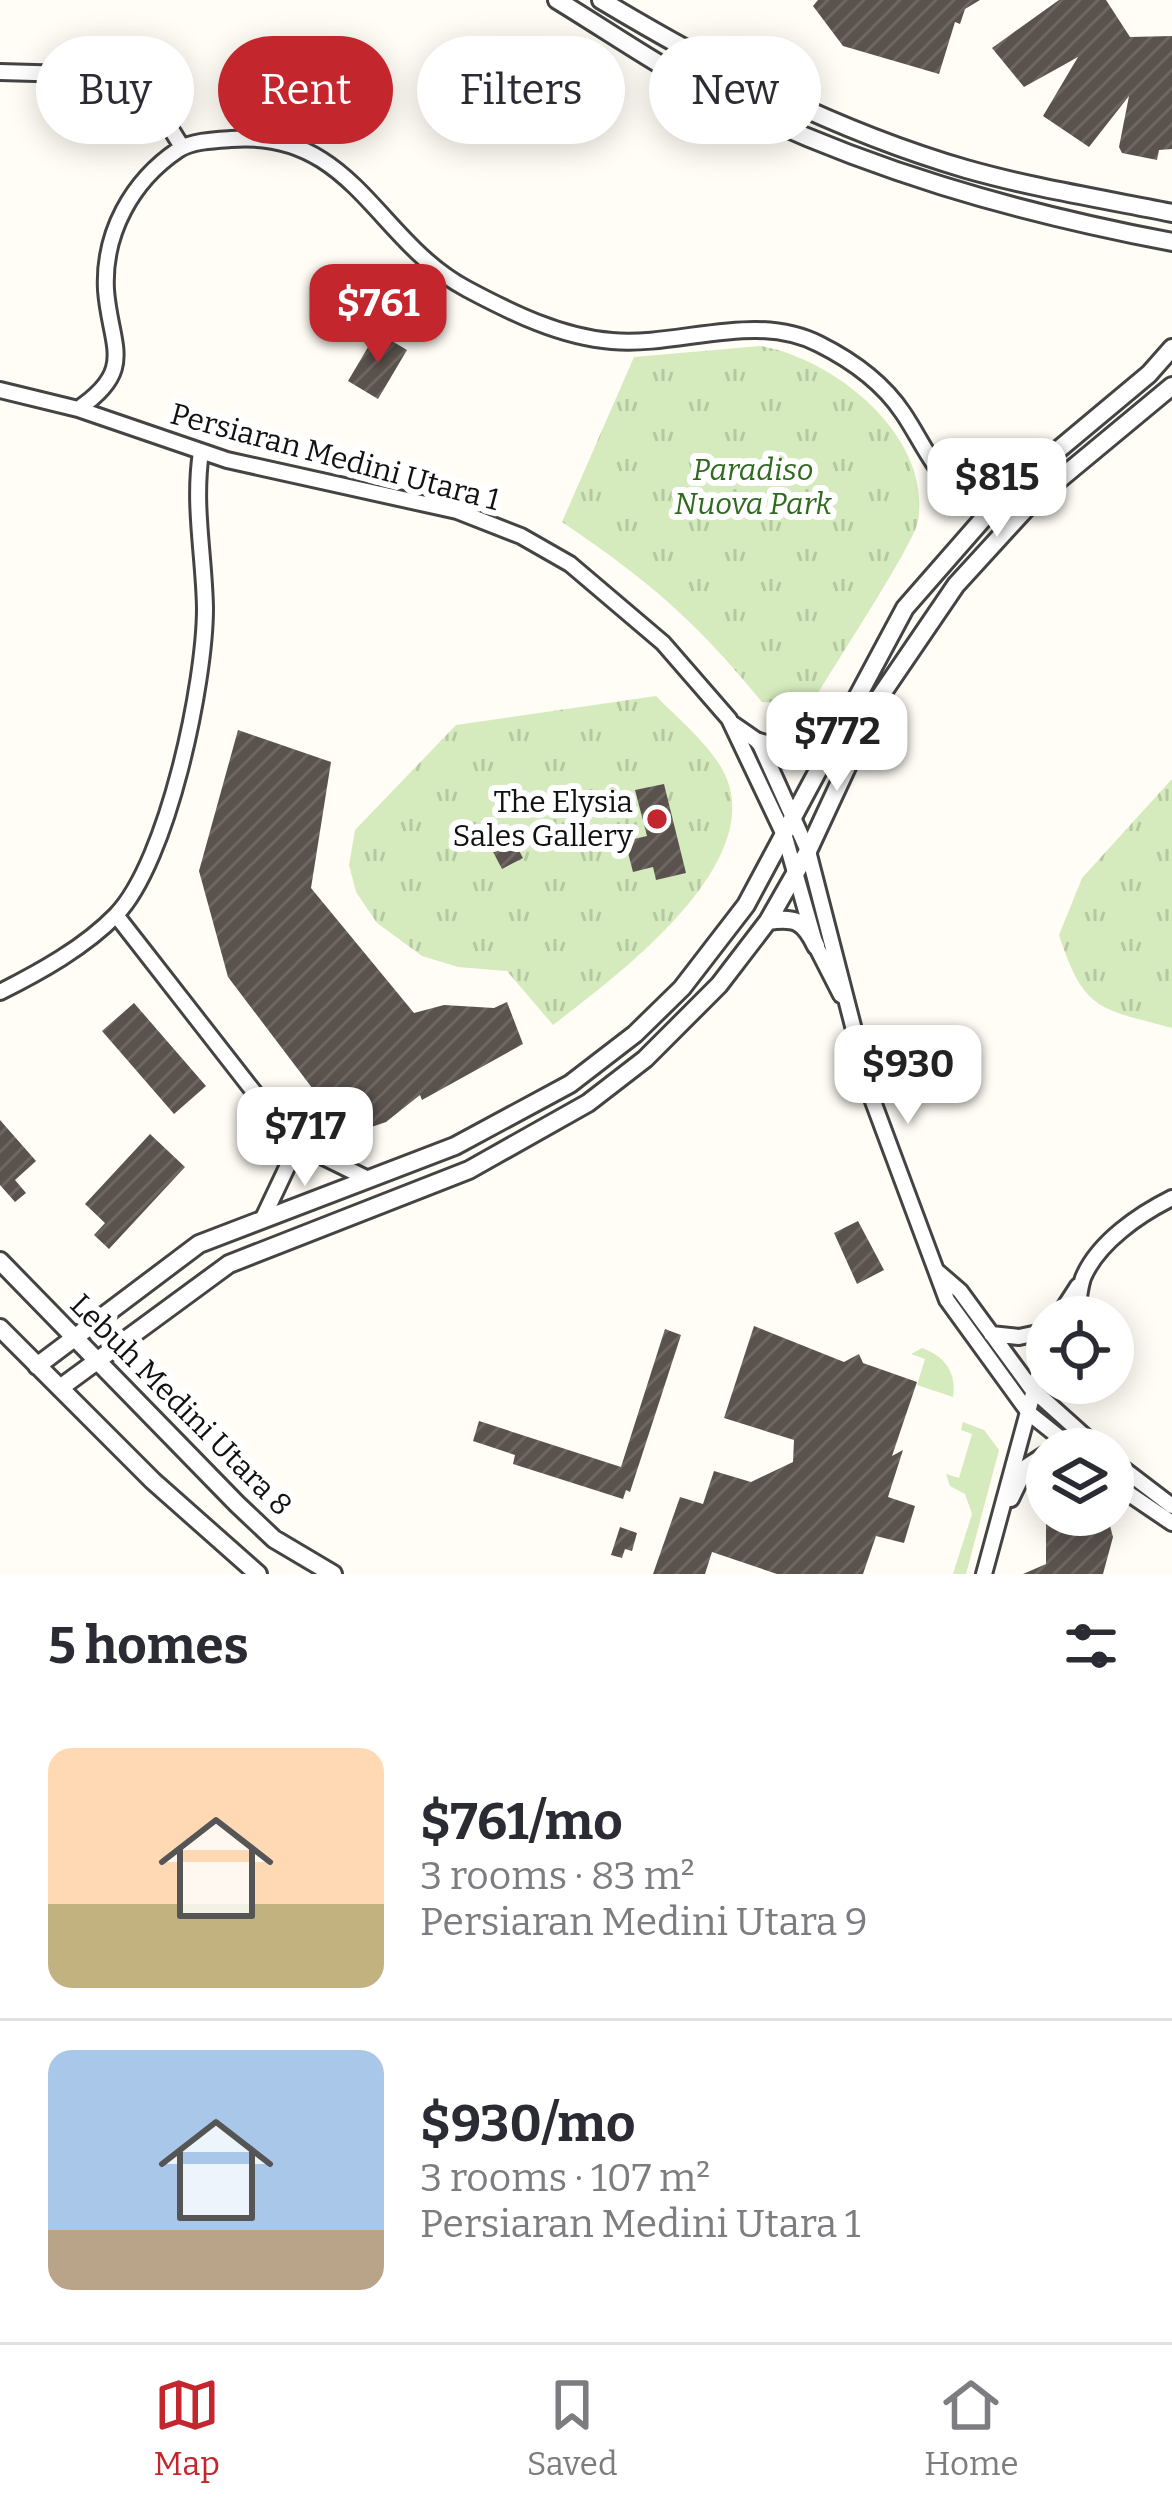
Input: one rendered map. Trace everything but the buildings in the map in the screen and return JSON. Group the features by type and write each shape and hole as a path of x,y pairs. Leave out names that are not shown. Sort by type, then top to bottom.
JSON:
{"street":[{"path":"557,0 649,56"},
{"path":"601,0 661,36"},
{"path":"0,71 137,76 182,147"},
{"path":"821,117 963,168 1172,213"},
{"path":"78,409 107,385 115,368 118,346 106,290 118,219 134,191 182,147 271,139 329,162 412,248 456,284 518,316 611,341 744,329 817,343 883,389 954,488 1003,496"},
{"path":"821,143 953,192 1171,243"},
{"path":"37,1366 199,1244 504,1122 604,1059 682,988 721,942 785,837 905,608 1003,496 1149,374 1172,348"},
{"path":"60,1388 229,1264 469,1170 588,1103 684,1022 768,921 798,872 879,698 956,585 1031,502 1172,386"},
{"name":"Persiaran Medini Utara 1","path":"0,390 78,409 201,452 396,495 521,536 620,603 690,669 733,724 785,837 816,946 842,995"},
{"path":"0,992 72,950 116,915 163,826 196,697 204,644 194,501 201,452"},
{"name":"Persiaran Medini Utara 1","path":"733,724 758,742 808,851 871,1096 947,1300 1029,1413 1047,1428"},
{"path":"758,742 800,754 830,745"},
{"path":"116,915 293,1142 366,1178"},
{"path":"768,921 797,919 816,946"},
{"path":"263,1218 290,1161 293,1142"},
{"path":"1071,1296 1098,1255 1142,1214 1172,1198"},
{"name":"Lebuh Medini Utara 8","path":"0,1261 274,1539 334,1574"},
{"name":"Persiaran Medini Utara 1","path":"938,1272 960,1291 1026,1378"},
{"path":"1079,1296 1083,1278"},
{"path":"0,1328 257,1574"},
{"path":"991,1334 1026,1332"},
{"path":"983,1574 1033,1404"},
{"name":"Persiaran Medini Utara 1","path":"1050,1404 1077,1428"},
{"path":"1000,1520 1026,1468"},
{"path":"1134,1477 1172,1506"},
{"path":"1134,1497 1172,1523"}],"green space":[{"name":"Paradiso Nuova Park","path":"760,346 818,367 872,406 910,460 918,490 913,534 811,705 762,702 670,604 562,522 634,357"},
{"path":"656,696 723,770 732,816 722,851 702,886 675,919 610,980 553,1025 507,971 458,967 422,956 377,923 356,892 349,865 355,830 456,725"},
{"path":"1172,779 1172,1028 1110,1010 1086,993 1059,935 1082,878"},
{"path":"922,1348 948,1366 953,1397 917,1385 925,1359 911,1354"},
{"path":"963,1422 984,1430 999,1450 966,1574 953,1574 972,1514 965,1494 950,1486 946,1474 959,1478 972,1434 961,1430"}],"place":[{"name":"The Elysia Sales Gallery","path":"657,819"}]}
